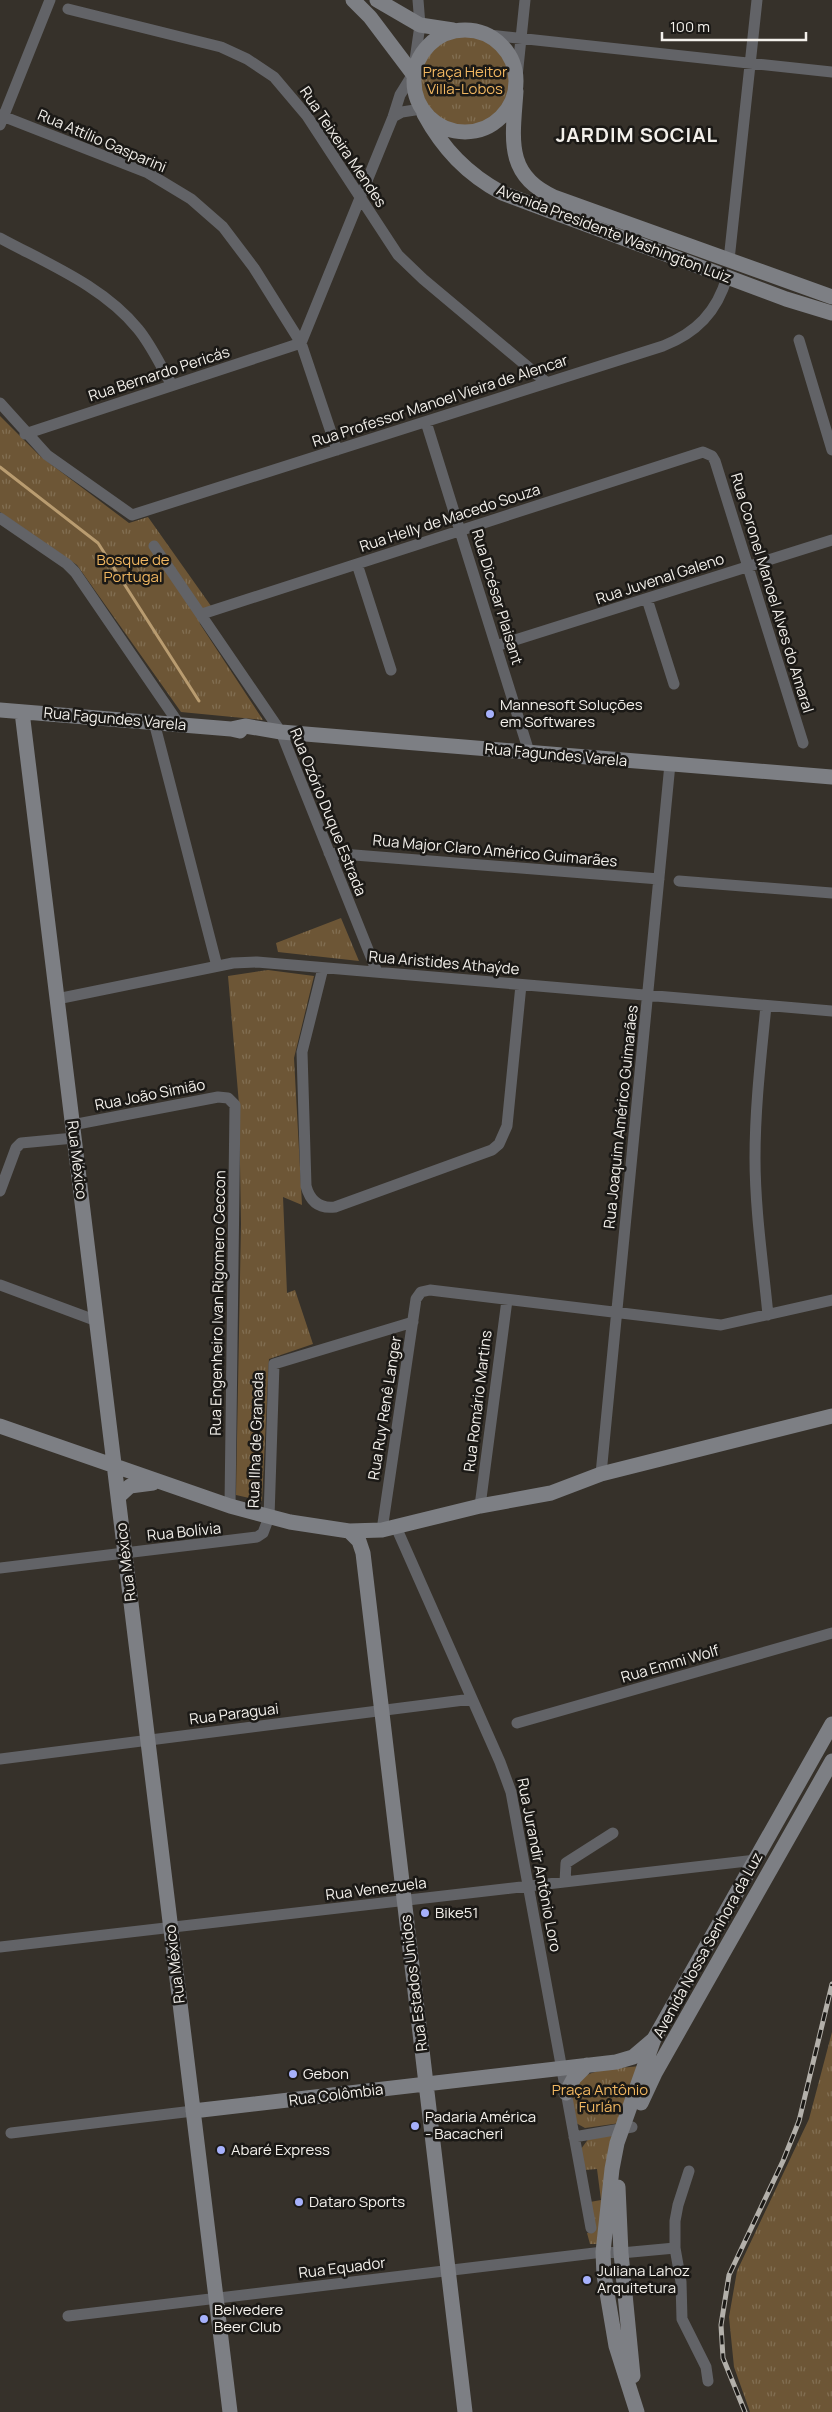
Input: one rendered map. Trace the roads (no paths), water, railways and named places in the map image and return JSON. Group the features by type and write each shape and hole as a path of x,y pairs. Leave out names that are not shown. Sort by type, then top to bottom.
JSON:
{"main road":[{"path":"353,0 370,17 413,74"},
{"path":"377,0 420,25 454,30 472,30 489,35 503,46 512,60 516,84 510,107 500,120 485,129 469,133 452,131 437,125 423,111 414,92 413,74 418,59 427,46 439,36 454,30"},
{"name":"Avenida Presidente Washington Luiz","path":"516,84 513,137 515,157 523,174 530,182 554,197 832,297"},
{"name":"Avenida Presidente Washington Luiz","path":"423,111 436,135 456,160 478,179 496,190 786,299 832,313"},
{"path":"727,277 729,260"},
{"name":"Rua Fagundes Varela","path":"0,710 231,728 245,726 281,732 832,777"},
{"name":"Rua México","path":"22,712 230,2412"},
{"path":"0,1426 230,1506 269,1517 349,1531 389,1528 480,1506 561,1490 601,1474 832,1416"},
{"path":"118,1496 135,1484 162,1483"},
{"path":"363,1553 370,1539 389,1528"},
{"name":"Rua Estados Unidos","path":"349,1531 359,1540 363,1553 465,2412"},
{"name":"Avenida Nossa Senhora da Luz","path":"638,2412 611,2321 603,2252 612,2168 627,2127 654,2039 832,1724"},
{"name":"Avenida Nossa Senhora da Luz","path":"638,2412 629,2352 618,2185 627,2127 656,2072 832,1761"},
{"name":"Rua Colômbia","path":"193,2111 587,2065 633,2057 654,2039"},
{"path":"566,2093 574,2078 587,2065"}],"street":[{"path":"1,119 50,0"},
{"path":"301,343 393,117 400,95 413,74 420,25 418,0"},
{"path":"516,84 525,0"},
{"path":"729,260 757,0"},
{"name":"Rua Teixeira Mendes","path":"68,8 207,42 232,51 261,67 274,77 296,101 390,244 411,268 547,383"},
{"path":"489,35 832,72"},
{"path":"393,117 402,112 423,111"},
{"name":"Rua Attílio Gasparini","path":"1,119 148,174 197,204 223,227 239,246 301,343 337,450"},
{"path":"0,238 83,283 117,307 139,330 172,385"},
{"name":"Rua Professor Manoel Vieira de Alencar","path":"25,434 52,459 132,515 678,340 695,330 714,308 727,277"},
{"path":"799,340 832,450"},
{"name":"Rua Bernardo Pericás","path":"25,434 301,343"},
{"path":"0,403 25,434"},
{"name":"Rua Dicésar Plaisant","path":"426,422 529,752"},
{"name":"Rua Helly de Macedo Souza","path":"202,614 697,453 708,454"},
{"name":"Rua Coronel Manoel Alves do Amaral","path":"708,454 715,461 803,743"},
{"path":"0,518 67,564 75,572 179,724"},
{"name":"Rua Juvenal Galeno","path":"496,646 832,540"},
{"name":"Rua Ozório Duque Estrada","path":"154,546 281,732 377,972"},
{"path":"357,564 391,670"},
{"path":"647,599 674,684"},
{"path":"154,722 217,966"},
{"name":"Rua Joaquim Américo Guimarães","path":"601,1474 670,764"},
{"name":"Rua Major Claro Américo Guimarães","path":"329,853 659,879"},
{"path":"679,881 832,893"},
{"name":"Rua Aristides Athaýde","path":"57,998 217,966 258,962 832,1011"},
{"path":"323,968 304,1040 302,1063 306,1186 312,1200 326,1208 335,1207 492,1150 499,1144 507,1126 521,985"},
{"path":"766,1006 757,1106 755,1158 757,1203 768,1315"},
{"name":"Rua João Simião","path":"0,1191 16,1148 21,1143 218,1097 232,1101"},
{"name":"Rua Engenheiro Ivan Rigomero Ceccon","path":"230,1506 236,1109 232,1101"},
{"path":"0,1285 96,1321"},
{"name":"Rua Ruy Renê Langer","path":"389,1528 416,1299 421,1292 430,1290 506,1300"},
{"path":"506,1300 721,1325 832,1300"},
{"name":"Rua Romário Martins","path":"480,1506 506,1300"},
{"name":"Rua Ilha de Granada","path":"269,1517 274,1364 413,1322"},
{"name":"Rua Bolívia","path":"0,1568 250,1540 263,1533 269,1517"},
{"name":"Rua Jurandir Antônio Loro","path":"389,1528 472,1699 511,1792 591,2228"},
{"name":"Rua Emmi Wolf","path":"517,1723 832,1634"},
{"name":"Rua Paraguai","path":"0,1759 472,1699"},
{"path":"565,1882 566,1863 614,1833"},
{"name":"Rua Venezuela","path":"0,1947 756,1860"},
{"name":"Rua Colômbia","path":"10,2133 193,2111"},
{"path":"574,2137 627,2127"},
{"path":"689,2172 678,2205 675,2221 675,2248 681,2282 682,2319 706,2367 708,2381"},
{"name":"Rua Equador","path":"68,2316 603,2252 621,2253 675,2248"}],"waterway":[{"path":"0,467 98,543 199,701"}],"railway":[{"path":"745,2412 723,2358 721,2325 729,2275 783,2161 799,2121 832,1984"}],"place":[{"name":"Mannesoft Soluções em Softwares","path":"490,714"},
{"name":"Bike51","path":"425,1913"},
{"name":"Gebon","path":"293,2074"},
{"name":"Padaria América - Bacacheri","path":"415,2126"},
{"name":"Abaré Express","path":"221,2150"},
{"name":"Dataro Sports","path":"299,2202"},
{"name":"Juliana Lahoz Arquitetura","path":"587,2280"},
{"name":"Belvedere Beer Club","path":"204,2319"}],"district":[{"name":"JARDIM SOCIAL","path":"637,135"}],"park label":[{"name":"Praça Heitor Villa-Lobos","path":"465,80"},
{"name":"Bosque de Portugal","path":"133,568"},
{"name":"Praça Antônio Furlán","path":"600,2098"}]}
